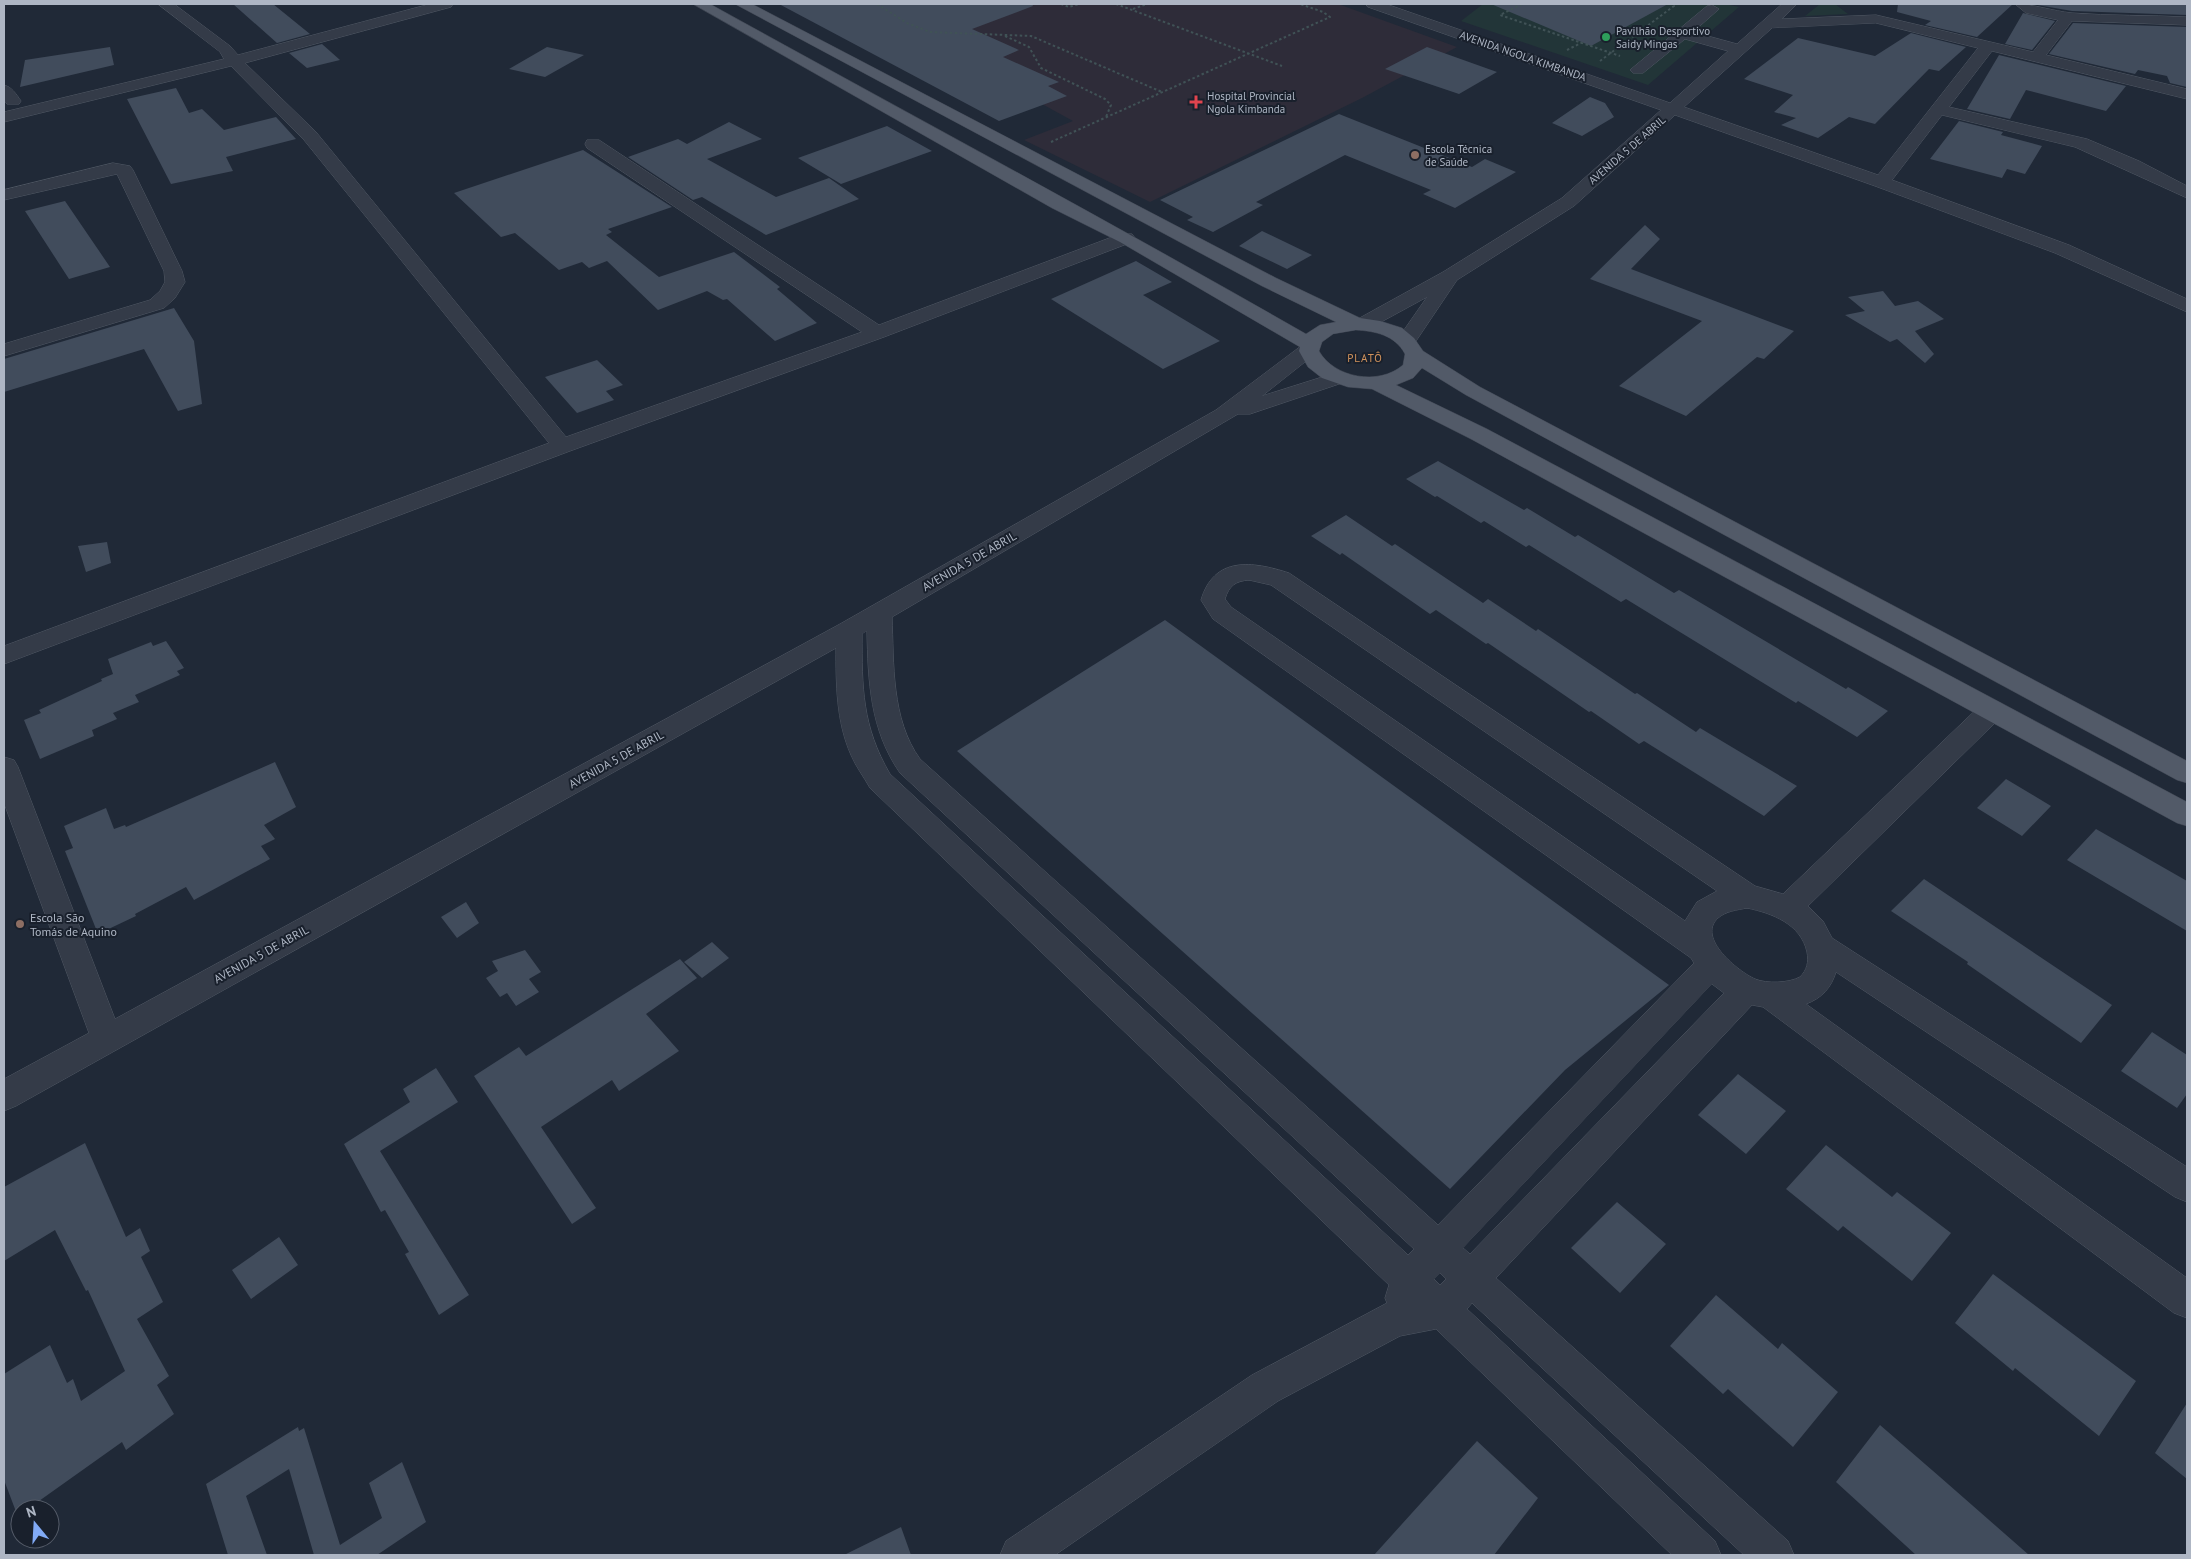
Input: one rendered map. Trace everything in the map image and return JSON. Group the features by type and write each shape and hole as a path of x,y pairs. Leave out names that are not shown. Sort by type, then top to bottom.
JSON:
{"main road":[{"path":"700,4 1058,204 1126,238 1309,347"},
{"path":"742,4 1269,282 1359,324 1396,332 1412,348 1481,396 2187,773"},
{"path":"1058,204 1091,189"},
{"path":"1359,324 1326,330 1314,338 1309,347 1312,360 1338,378 1355,382 1376,383 1389,380 1410,370 1415,363 1412,348"},
{"path":"1376,383 1488,439 2187,816"}],"street":[{"path":"165,4 230,55 310,136 562,446"},
{"path":"4,117 230,55 398,4"},
{"path":"7,99 230,55 446,4"},
{"name":"AVENIDA NGOLA KIMBANDA","path":"1373,4 1881,182 2062,249 2187,306"},
{"path":"1854,4 1876,19"},
{"path":"2022,4 2032,11 2068,17 2187,21"},
{"path":"1766,6 1787,7"},
{"name":"AVENIDA 5 DE ABRIL","path":"1359,324 1450,276 1568,202 1787,7"},
{"path":"1638,70 1712,9"},
{"path":"2036,58 2068,17"},
{"path":"1767,24 1876,19 2187,94"},
{"path":"1682,34 1740,49"},
{"path":"1881,182 1988,46"},
{"path":"1938,110 2081,143 2133,165 2187,193"},
{"path":"592,144 877,333"},
{"path":"4,195 113,168 124,170 173,271 175,282 168,294 157,304 4,350"},
{"path":"4,655 562,446 877,333 1126,238"},
{"name":"AVENIDA 5 DE ABRIL","path":"1412,348 1450,276"},
{"name":"AVENIDA 5 DE ABRIL","path":"4,1096 849,630 1224,416 1309,347"},
{"name":"AVENIDA 5 DE ABRIL","path":"1224,416 1338,378"},
{"path":"1747,896 1280,578 1263,572 1242,572 1226,577 1218,584 1213,600 1222,613 1706,957 1727,979 1759,993 2187,1300"},
{"path":"880,612 882,682 887,711 896,743 910,766 1774,1555"},
{"path":"849,630 849,684 854,717 864,753 880,781 1701,1555"},
{"path":"1786,908 1992,710"},
{"path":"4,767 107,1039"},
{"path":"1020,1555 1265,1388 1395,1318 1442,1310 1759,993 1791,995 1808,989 1819,978 1824,964 1822,947 1814,932 1802,919 1786,908 1767,900 1747,896 1728,897 1711,904 1701,916 1698,932 1706,957"},
{"path":"1822,947 2187,1186"},
{"path":"1395,1318 1409,1280 1440,1249 1706,957"}],"path":[{"path":"877,4 906,23 930,32 1031,36 1162,92"},
{"path":"1061,4 1069,7 1078,4"},
{"path":"1116,4 1282,66"},
{"path":"1132,10 1147,4"},
{"path":"1026,154 1330,17 1323,12 1300,4"},
{"path":"1522,4 1500,15 1618,55"},
{"path":"1613,54 1674,6 1671,4"},
{"path":"1001,34 1029,47 1041,68 1105,99 1111,106 1106,118"},
{"path":"1560,54 1581,43"}],"shaded area":[{"name":"Hospital Provincial Ngola Kimbanda","path":"859,4 1338,4 1457,47 1362,98 1150,202 1024,140 1073,121"}],"green space":[{"name":"Pavilhão Desportivo Saidy Mingas","path":"1483,4 1725,4 1739,7 1648,85 1461,21"},
{"path":"1820,4 1835,4 1848,14 1805,16"}],"building":[{"path":"233,4 273,4 310,34 277,43"},
{"path":"779,4 1032,4 1033,6 972,29 1019,50 1003,57 1059,82 1048,86 1067,96 999,121"},
{"path":"1491,4 1668,4 1591,46"},
{"path":"1898,4 2013,4 1977,37 1925,25 1931,21 1897,12"},
{"path":"2032,4 2187,4 2187,15 2072,11"},
{"path":"2023,13 2055,21 2032,50 2005,44"},
{"path":"2073,23 2187,27 2187,87 2170,83 2167,76 2138,70 2135,74 2049,54"},
{"path":"1911,33 1966,47 1939,71 1929,69 1875,124 1849,117 1818,138 1781,125 1796,118 1774,112 1793,95 1744,79 1798,38 1875,56"},
{"path":"322,44 340,60 307,68 289,53"},
{"path":"110,47 114,65 20,87 25,60"},
{"path":"547,47 584,55 545,77 509,69"},
{"path":"1427,47 1497,72 1459,94 1385,69"},
{"path":"1999,55 2126,86 2106,111 2026,90 2010,119 1967,109"},
{"path":"176,88 189,113 202,109 224,130 276,117 296,139 226,157 233,171 171,184 127,99"},
{"path":"1590,97 1605,103 1614,117 1582,136 1552,123"},
{"path":"1339,114 1472,167 1485,159 1516,172 1455,208 1423,194 1431,190 1345,155 1256,202 1263,205 1213,232 1187,220 1193,217 1160,200"},
{"path":"1959,121 2003,132 2001,135 2042,146 2025,174 2007,169 2002,178 1930,159"},
{"path":"729,122 762,139 707,159 776,197 829,178 859,199 766,235 702,197 693,200 628,157 678,139 687,144"},
{"path":"887,126 932,151 841,184 798,158"},
{"path":"583,150 672,207 608,229 612,232 606,235 659,277 734,252 780,287 777,289 817,323 775,341 727,299 723,300 707,291 658,310 607,261 589,268 582,262 559,270 515,233 501,237 454,193"},
{"path":"65,201 110,267 69,279 25,211"},
{"path":"1645,225 1660,239 1631,269 1794,331 1764,359 1757,357 1686,416 1619,386 1702,321 1590,279"},
{"path":"1262,231 1312,255 1287,269 1239,246"},
{"path":"1136,261 1172,282 1143,295 1220,341 1163,369 1051,299"},
{"path":"1883,291 1895,306 1918,301 1944,319 1915,331 1934,354 1925,363 1897,339 1890,342 1845,315 1865,311 1848,297"},
{"path":"174,308 194,341 202,404 178,411 144,349 4,392 4,359"},
{"path":"597,360 623,385 606,391 614,400 577,413 545,377"},
{"path":"1438,461 1524,510 1527,508 1575,537 1578,535 1674,593 1679,590 1846,689 1848,687 1888,711 1857,737 1798,701 1796,703 1626,599 1621,602 1529,545 1526,547 1484,521 1481,523 1406,479"},
{"path":"1346,515 1392,546 1395,544 1483,603 1488,599 1536,631 1538,629 1696,732 1700,728 1797,786 1764,816 1644,741 1639,744 1436,610 1430,614 1342,553 1340,555 1311,536"},
{"path":"107,542 111,563 86,572 78,546"},
{"path":"1165,620 1669,985 1565,1070 1450,1189 957,751"},
{"path":"166,641 184,668 177,671 180,675 135,695 139,702 113,713 117,719 92,730 94,736 40,759 24,720 41,713 39,710 113,674 108,659 151,642 153,646"},
{"path":"275,762 296,807 264,825 275,839 261,846 270,859 194,900 186,887 135,914 136,916 98,934 65,851 73,848 64,826 106,808 114,829 125,825 126,827"},
{"path":"2006,779 2051,806 2022,836 1977,808"},
{"path":"2096,829 2187,881 2187,931 2067,860"},
{"path":"1924,879 2112,1005 2081,1043 1967,964 1968,962 1891,911"},
{"path":"466,902 479,923 457,938 441,917"},
{"path":"712,942 729,958 702,978 684,962"},
{"path":"525,950 541,972 529,979 539,992 516,1006 507,993 500,997 486,978 498,971 492,961"},
{"path":"680,959 697,978 646,1014 679,1051 619,1091 612,1080 541,1127 596,1208 572,1224 474,1076 519,1047 526,1056"},
{"path":"2152,1032 2187,1055 2187,1094 2177,1108 2121,1071"},
{"path":"436,1068 458,1102 380,1151 469,1295 439,1315 405,1254 409,1252 385,1210 381,1212 344,1144 410,1102 403,1089"},
{"path":"1738,1074 1786,1111 1746,1154 1698,1115"},
{"path":"85,1143 126,1237 140,1228 150,1251 141,1257 163,1302 137,1319 169,1376 157,1385 174,1414 126,1450 122,1442 42,1499 11,1499 4,1480 4,1374 50,1345 67,1383 73,1379 81,1401 125,1371 88,1290 86,1291 55,1230 4,1261 4,1187"},
{"path":"1826,1145 1892,1197 1897,1192 1951,1233 1912,1281 1843,1226 1838,1231 1786,1189"},
{"path":"1617,1202 1666,1244 1620,1293 1571,1248"},
{"path":"279,1237 298,1265 251,1299 232,1270"},
{"path":"1993,1274 2136,1381 2099,1436 2015,1368 2013,1371 1955,1323"},
{"path":"1716,1295 1778,1349 1782,1343 1838,1392 1793,1447 1728,1389 1723,1394 1670,1346"},
{"path":"2187,1403 2187,1479 2155,1453"},
{"path":"1880,1425 2029,1555 1916,1555 1836,1482"},
{"path":"298,1427 299,1431 304,1428 340,1545 382,1518 369,1483 402,1462 426,1522 377,1555 314,1555 289,1469 246,1496 267,1555 228,1555 206,1484"},
{"path":"1477,1441 1538,1498 1494,1555 1374,1555"},
{"path":"901,1527 911,1555 844,1555"}],"place":[{"name":"Pavilhão Desportivo Saidy Mingas","path":"1606,37"},
{"name":"Hospital Provincial Ngola Kimbanda","path":"1196,102"},
{"name":"Escola Técnica de Saúde","path":"1415,155"},
{"name":"Escola São Tomás de Aquino","path":"20,924"}],"district":[{"name":"PLATÔ","path":"1365,358"}]}
